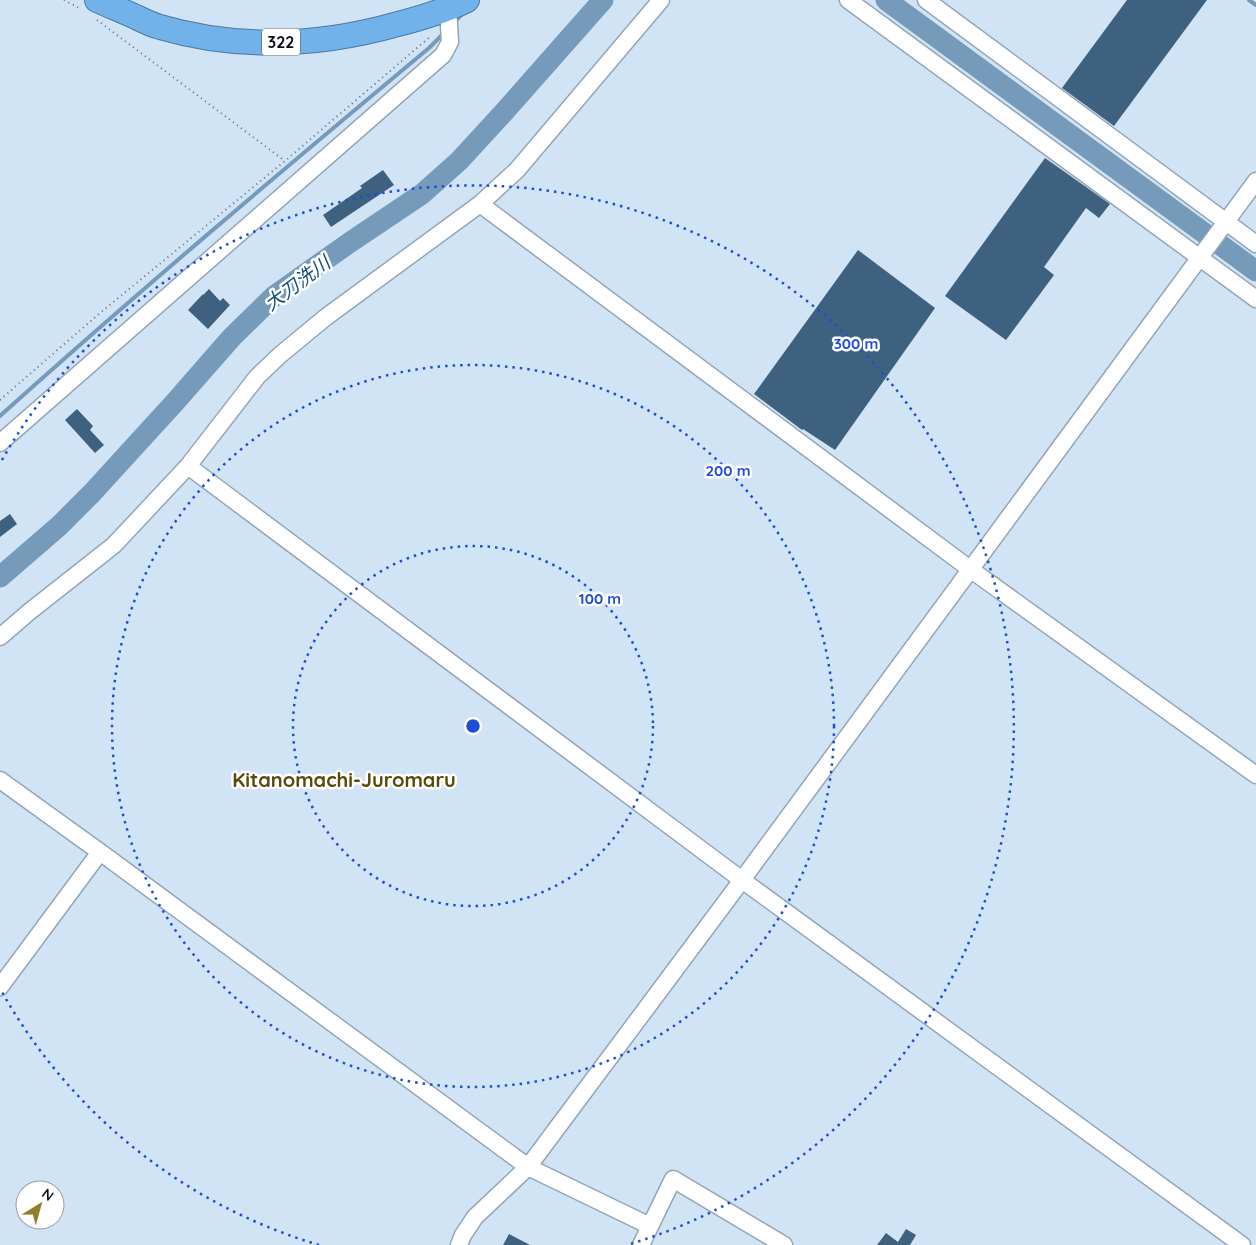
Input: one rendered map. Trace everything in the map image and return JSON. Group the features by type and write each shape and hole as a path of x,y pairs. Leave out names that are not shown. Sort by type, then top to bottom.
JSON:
{"highway":[{"name":"322","path":"90,9 210,39 264,43 315,41 375,30 417,19 457,4"}],"street":[{"path":"0,637 114,545 188,466 257,377 280,355 326,317 480,204 517,170 662,0"},
{"path":"848,0 1201,255 1256,299"},
{"path":"926,0 1224,224 1256,244"},
{"path":"0,443 443,55 450,42 457,4"},
{"path":"459,1245 475,1216 528,1167 742,880 1256,181"},
{"path":"480,204 970,570 1256,775"},
{"path":"188,466 742,880 1242,1245"},
{"path":"0,780 528,1167 650,1226"},
{"path":"0,987 100,852"},
{"path":"641,1245 673,1178 784,1245"}],"path":[{"path":"64,0 90,9 285,161"},
{"path":"0,400 100,313 285,161 431,36"}],"building":[{"path":"1127,0 1207,0 1114,126 1062,88"},
{"path":"1045,158 1110,204 1099,218 1086,208 1044,267 1054,275 1006,340 945,296"},
{"path":"383,170 394,185 331,227 323,215 362,188 360,186"},
{"path":"858,250 935,308 835,450 802,430 754,394"},
{"path":"209,289 220,301 223,298 230,305 208,329 188,310"},
{"path":"77,409 93,426 90,430 104,445 95,453 65,420"},
{"path":"10,514 17,524 0,537 0,521"},
{"path":"906,1229 916,1235 910,1245 877,1245 886,1233 898,1242"},
{"path":"509,1234 530,1245 503,1245"}],"waterway":[{"name":"大刀洗川","path":"0,577 59,526 92,493 232,337 274,296 422,194 459,161 603,0"},
{"path":"886,0 1256,271"},
{"path":"1249,0 1256,5"},
{"path":"453,24 464,12"},
{"path":"0,416 159,276 429,48 445,32"}],"district":[{"name":"Kitanomachi-Juromaru","path":"344,779"}]}
